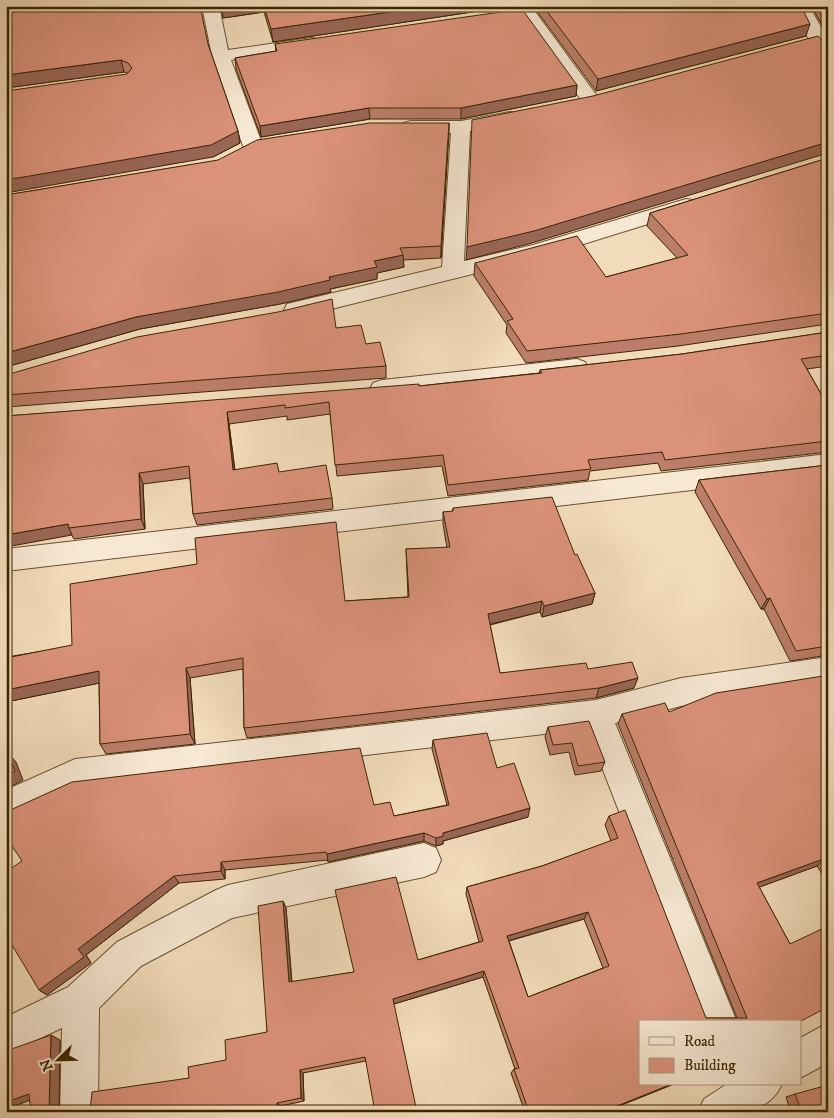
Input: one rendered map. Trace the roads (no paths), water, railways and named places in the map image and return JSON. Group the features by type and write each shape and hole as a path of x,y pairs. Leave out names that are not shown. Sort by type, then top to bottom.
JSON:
{"street":[{"path":"210,6 245,150 272,143"},
{"path":"800,6 823,45"},
{"path":"506,15 524,9 591,100"},
{"path":"221,56 329,40"},
{"path":"800,45 823,45"},
{"path":"572,104 610,95"},
{"path":"397,127 461,127 525,115"},
{"path":"453,271 461,127"},
{"path":"280,314 537,251 706,198"},
{"path":"362,391 600,365"},
{"path":"6,560 828,464"},
{"path":"6,807 75,774 596,714 681,692 828,670"},
{"path":"596,714 718,1020"},
{"path":"6,1036 81,1000 129,954 228,902 424,860"},
{"path":"79,1112 81,1000"},
{"path":"802,1059 828,1042"},
{"path":"717,1112 752,1088"}]}
